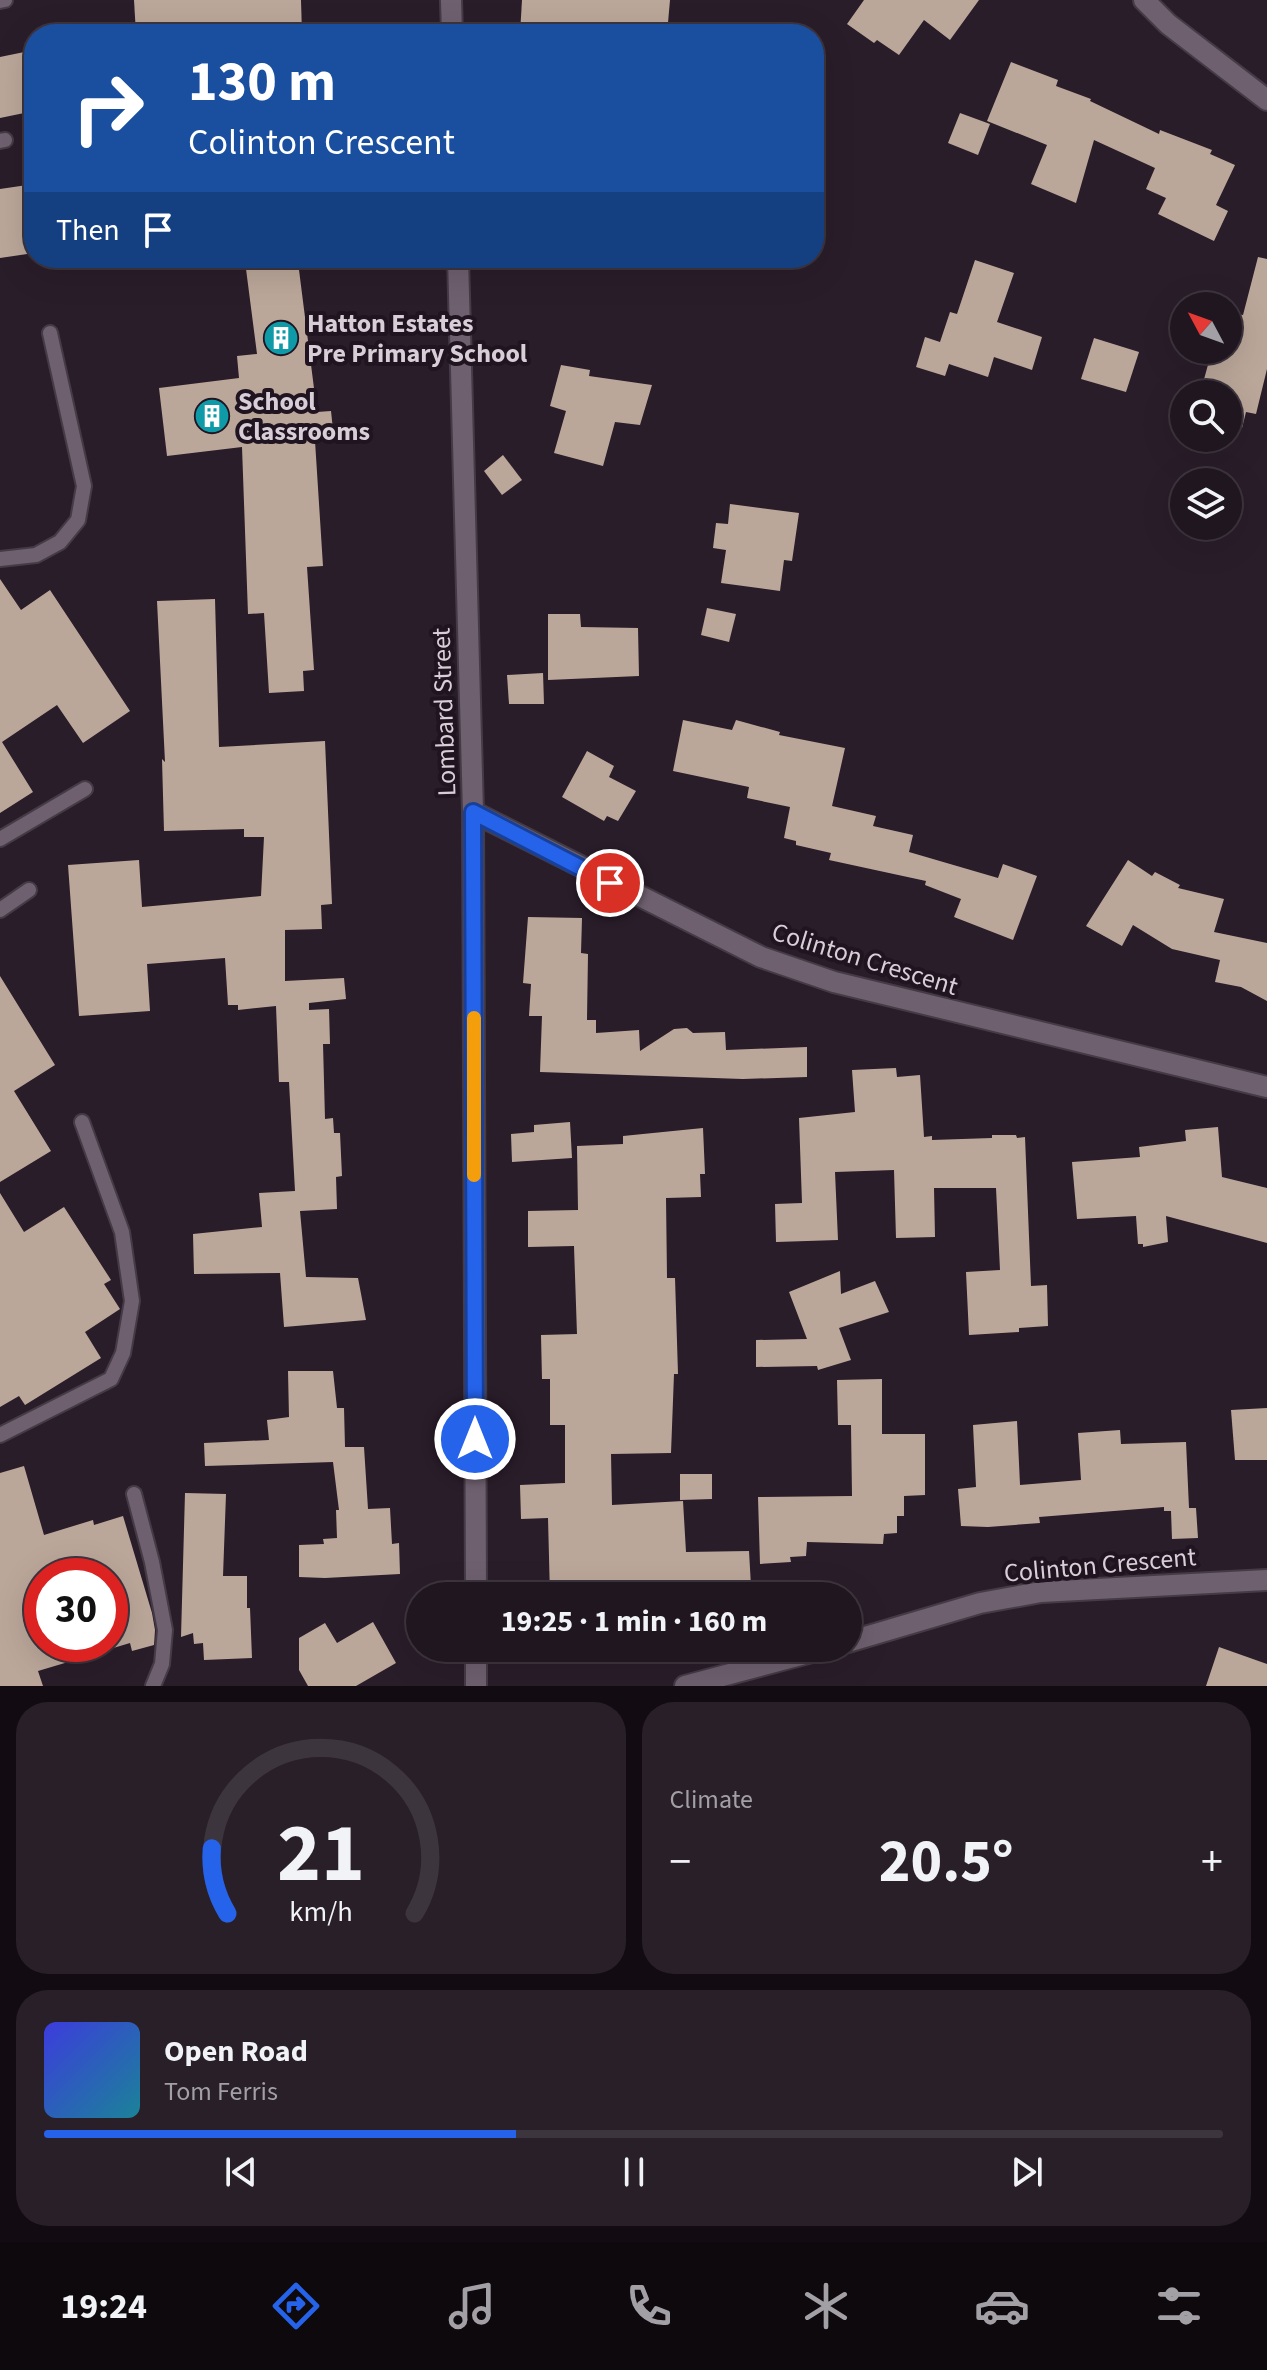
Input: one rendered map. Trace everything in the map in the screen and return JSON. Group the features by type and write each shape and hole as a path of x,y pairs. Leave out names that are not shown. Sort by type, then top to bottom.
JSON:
{"street":[{"path":"451,0 452,24"},
{"path":"1144,0 1168,24 1267,100"},
{"name":"Lombard Street","path":"458,268 473,812 476,1582"},
{"name":"Colinton Crescent","path":"473,812 761,957 819,977 938,1010 1267,1087"},
{"name":"Colinton Crescent","path":"862,1638 980,1603 1041,1592 1267,1580"},
{"path":"476,1662 476,1686"},
{"path":"685,1686 775,1662"}],"lane":[{"path":"0,559 36,555 60,542 78,520 84,486 50,333"},
{"path":"0,839 85,789"},
{"path":"0,910 29,890"},
{"path":"0,1435 111,1379 123,1353 132,1301 122,1232 82,1122"},
{"path":"134,1494 152,1562 165,1630 162,1664 153,1686"}],"building":[{"path":"134,0 301,0 302,24 135,24"},
{"path":"522,0 670,0 668,24 521,24"},
{"path":"864,0 979,0 950,40 924,20 899,55 877,40 874,43 847,24"},
{"path":"24,52 24,113 0,118 0,57"},
{"path":"1011,62 1058,80 1056,86 1091,99 1159,134 1160,130 1212,150 1210,154 1235,165 1216,205 1228,211 1214,241 1158,214 1166,198 1146,189 1155,168 1094,140 1076,203 1031,184 1047,145 987,121"},
{"path":"960,113 990,124 978,155 948,143"},
{"path":"24,185 24,254 0,258 0,189"},
{"path":"1258,257 1267,259 1267,369 1256,414 1246,412 1242,428 1242,380 1204,380 1208,364 1242,364 1243,315"},
{"path":"975,260 1014,273 997,322 1042,337 1032,370 994,357 988,377 949,364 945,376 916,367 925,337 940,342 950,312 957,314"},
{"path":"299,268 317,412 331,411 334,439 315,441 323,566 307,567 314,670 303,671 304,691 269,693 264,613 248,614 242,447 167,456 159,388 239,378 237,356 257,354 246,269"},
{"path":"1094,338 1139,352 1126,392 1081,379"},
{"path":"561,365 590,370 589,376 652,385 640,425 615,422 603,466 554,453 566,411 550,406"},
{"path":"503,455 522,480 502,495 484,471"},
{"path":"730,504 799,513 792,561 784,560 780,591 721,583 726,550 713,548 716,523 728,524"},
{"path":"0,579 21,610 50,590 130,711 83,743 57,705 2,742 33,792 0,813"},
{"path":"215,599 219,747 325,741 332,904 321,905 322,929 285,930 285,981 344,978 346,999 309,1003 309,1010 329,1009 330,1044 323,1044 325,1119 333,1118 334,1133 340,1133 342,1176 336,1177 337,1209 300,1211 306,1277 358,1278 366,1320 284,1327 280,1273 194,1274 193,1234 262,1227 259,1193 295,1191 289,1082 279,1082 276,1006 238,1010 238,1005 228,1005 225,958 147,964 150,1011 79,1016 68,865 139,860 142,907 261,896 264,837 244,837 244,829 164,831 162,759 165,762 157,601"},
{"path":"707,608 736,614 729,642 701,635"},
{"path":"548,614 580,614 581,627 638,628 639,676 548,680"},
{"path":"543,673 544,704 509,704 507,675"},
{"path":"683,720 732,730 736,720 780,732 779,735 845,748 832,806 876,816 873,826 913,835 909,852 998,878 1003,864 1037,876 1013,940 954,917 961,899 925,885 926,881 829,860 831,853 796,845 796,841 784,838 790,807 747,798 749,787 673,771"},
{"path":"587,751 614,766 609,777 636,791 618,821 607,816 604,821 562,797"},
{"path":"1128,860 1152,876 1155,872 1180,885 1178,888 1224,899 1214,932 1267,943 1267,1001 1241,987 1215,982 1220,960 1172,949 1133,925 1122,946 1086,926"},
{"path":"528,917 582,918 581,953 588,954 587,1020 596,1020 596,1033 639,1030 640,1051 674,1029 687,1028 693,1033 725,1032 726,1050 807,1047 807,1077 743,1079 540,1072 542,1016 529,1016 531,984 523,983"},
{"path":"0,976 55,1065 14,1091 51,1151 0,1182"},
{"path":"896,1068 897,1077 920,1075 924,1137 932,1136 932,1140 992,1138 992,1135 1025,1137 1031,1286 1047,1285 1048,1326 1019,1328 1019,1332 969,1335 966,1272 1000,1270 996,1188 934,1188 935,1237 896,1238 894,1170 835,1172 838,1240 776,1242 775,1204 802,1203 799,1118 855,1112 852,1070"},
{"path":"570,1122 572,1158 512,1162 511,1134 534,1132 534,1125"},
{"path":"1218,1127 1222,1177 1267,1188 1267,1243 1166,1216 1168,1242 1143,1247 1143,1244 1138,1244 1136,1216 1077,1219 1072,1162 1140,1157 1139,1147 1186,1141 1185,1130"},
{"path":"703,1128 705,1174 700,1174 701,1197 666,1198 667,1278 675,1278 678,1374 674,1374 671,1453 611,1454 612,1505 683,1501 686,1552 749,1551 751,1582 550,1582 548,1518 521,1519 520,1485 565,1483 565,1425 550,1425 550,1379 542,1379 541,1335 577,1334 574,1246 528,1247 528,1211 578,1210 577,1146 623,1144 623,1136"},
{"path":"0,1193 24,1232 64,1207 111,1280 104,1284 120,1309 85,1332 101,1358 25,1405 19,1396 0,1407"},
{"path":"840,1271 841,1294 875,1281 889,1312 839,1328 851,1360 818,1370 817,1366 756,1367 756,1340 807,1339 789,1292"},
{"path":"288,1371 333,1371 337,1408 344,1408 345,1447 364,1447 368,1509 390,1508 392,1544 399,1543 400,1574 299,1577 299,1545 324,1544 323,1539 337,1538 336,1510 339,1510 333,1462 205,1466 204,1443 269,1440 267,1420 289,1417"},
{"path":"882,1379 882,1434 925,1434 925,1495 904,1496 904,1516 897,1516 897,1533 884,1534 883,1544 807,1542 806,1556 790,1557 791,1562 760,1564 758,1497 852,1496 851,1425 838,1425 837,1380"},
{"path":"1267,1408 1267,1460 1235,1460 1231,1410"},
{"path":"1017,1421 1020,1485 1081,1480 1078,1433 1120,1430 1121,1444 1186,1442 1189,1508 1196,1508 1198,1538 1172,1539 1171,1511 1164,1511 1164,1507 1039,1517 1040,1523 961,1526 958,1489 976,1487 973,1425"},
{"path":"24,1466 44,1535 93,1520 94,1525 123,1516 152,1613 154,1645 132,1651 128,1644 128,1558 24,1558 24,1662 68,1662 38,1671 43,1686 0,1686 0,1473"},
{"path":"680,1474 712,1474 712,1499 680,1500"},
{"path":"185,1493 226,1494 223,1576 247,1576 252,1658 204,1660 203,1643 194,1644 193,1633 181,1637"},
{"path":"373,1622 396,1663 356,1686 308,1686 299,1670 299,1638 325,1623 337,1643"},
{"path":"1219,1647 1267,1664 1267,1686 1206,1686"}],"slow traffic":[{"path":"474,1018 474,1175"}],"place":[{"name":"Hatton Estates Pre Primary School","path":"281,338"},
{"name":"School Classrooms","path":"212,416"}],"route":[{"path":"475,1439 473,812 610,883"}]}
